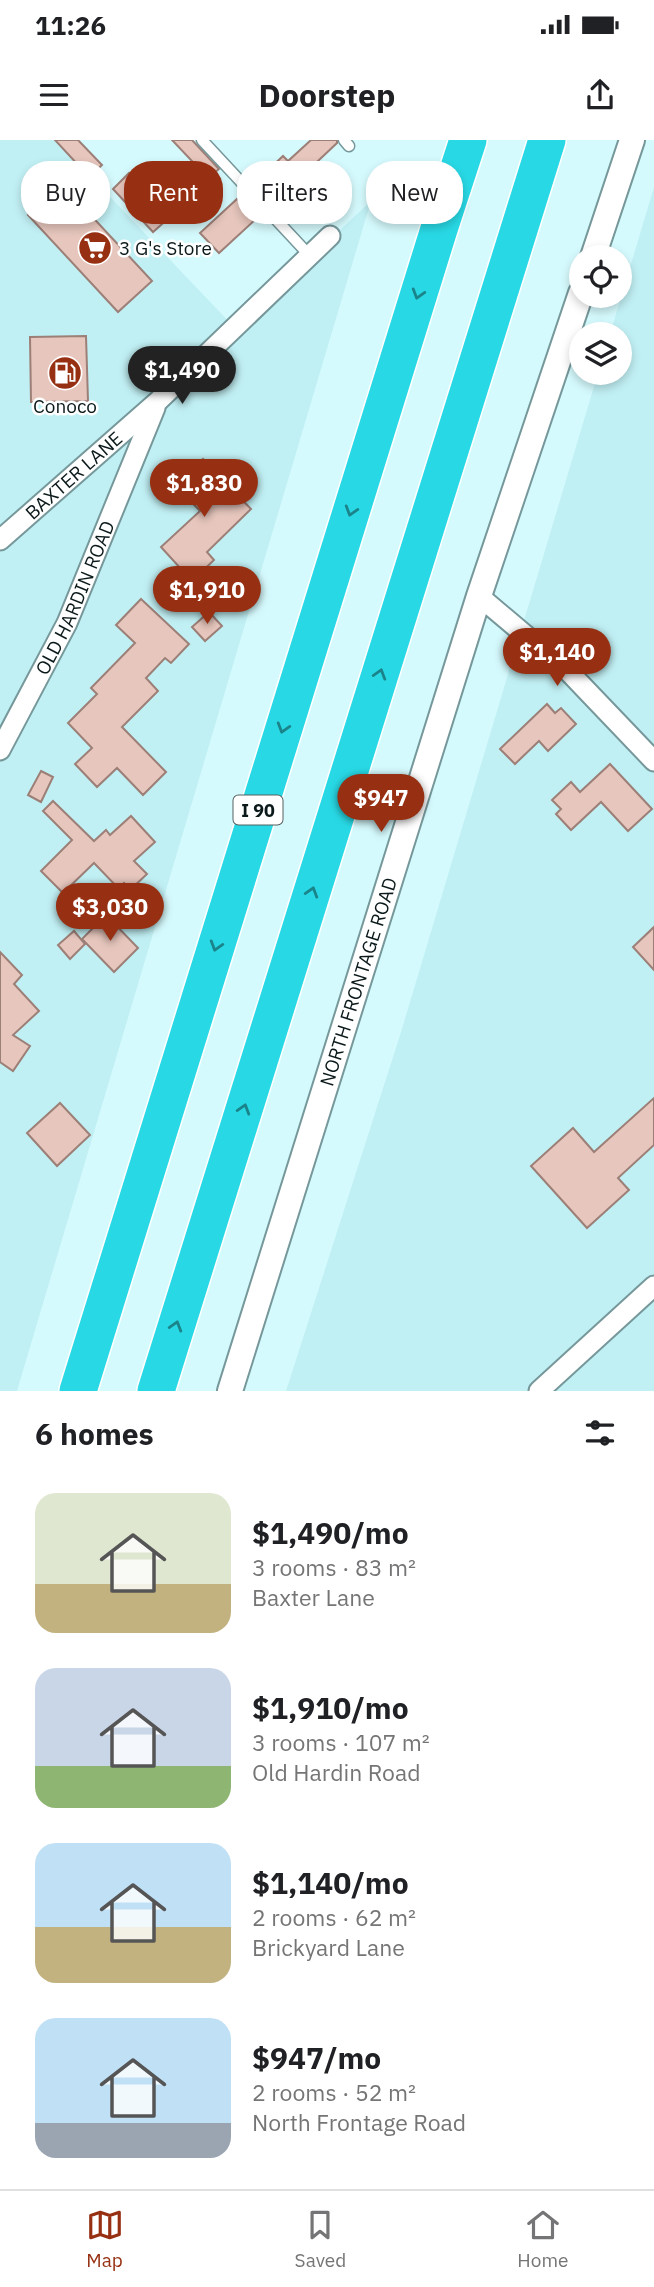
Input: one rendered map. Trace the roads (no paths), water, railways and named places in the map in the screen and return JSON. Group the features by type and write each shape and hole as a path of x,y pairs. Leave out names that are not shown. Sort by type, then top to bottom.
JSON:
{"highway":[{"path":"439,229 462,140"},
{"name":"I 90","path":"78,1391 468,140"},
{"path":"156,1391 547,140"}],"street":[{"path":"597,245 632,140"},
{"name":"BAXTER LANE","path":"0,540 156,403 330,236"},
{"name":"NORTH FRONTAGE ROAD","path":"230,1391 479,596 576,308"},
{"name":"OLD HARDIN ROAD","path":"0,750 67,623 156,403"},
{"path":"479,596 569,672 654,761"},
{"path":"539,1391 654,1286"}],"lane":[{"path":"202,140 310,256"}],"place":[{"name":"3 G's Store","path":"95,248"},
{"name":"Conoco","path":"65,373"}]}
